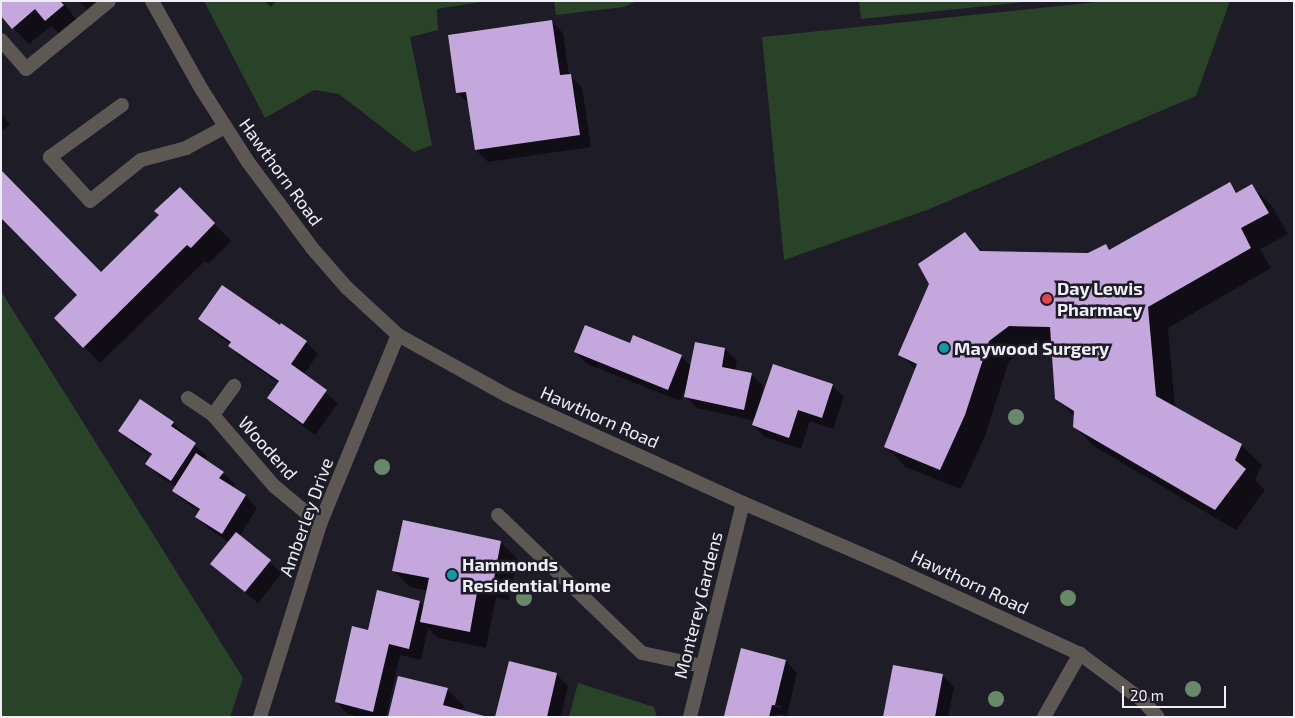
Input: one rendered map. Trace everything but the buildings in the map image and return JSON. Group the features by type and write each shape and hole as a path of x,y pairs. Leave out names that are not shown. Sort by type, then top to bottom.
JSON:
{"street":[{"path":"1,40 26,69 109,1"},
{"name":"Hawthorn Road","path":"152,1 248,162 312,248 346,286 398,335 508,396 743,503 893,568 1080,654 1142,700 1158,717"},
{"path":"122,105 50,157 90,201 141,160 186,148 226,127"},
{"name":"Amberley Drive","path":"260,717 320,524 398,335"},
{"name":"Woodend","path":"213,415 234,386"},
{"name":"Woodend","path":"188,398 213,415 274,486 320,524"},
{"name":"Monterey Gardens","path":"690,717 743,503"},
{"path":"498,515 642,653 702,666"},
{"path":"1044,717 1080,654"}],"green space":[{"path":"204,1 487,1 437,9 438,30 410,37 432,145 414,152 339,94 314,90 265,118"},
{"path":"554,1 637,1 624,7 556,15"},
{"path":"859,1 1034,1 861,19"},
{"path":"1107,1 1230,1 1196,96 927,210 784,260 762,37"},
{"path":"1,291 243,678 230,717 1,717"},
{"path":"578,683 654,707 657,717 569,717"}],"place":[{"name":"Day Lewis Pharmacy","path":"1047,299"},
{"name":"Maywood Surgery","path":"944,348"},
{"name":"Hammonds Residential Home","path":"452,575"}]}
